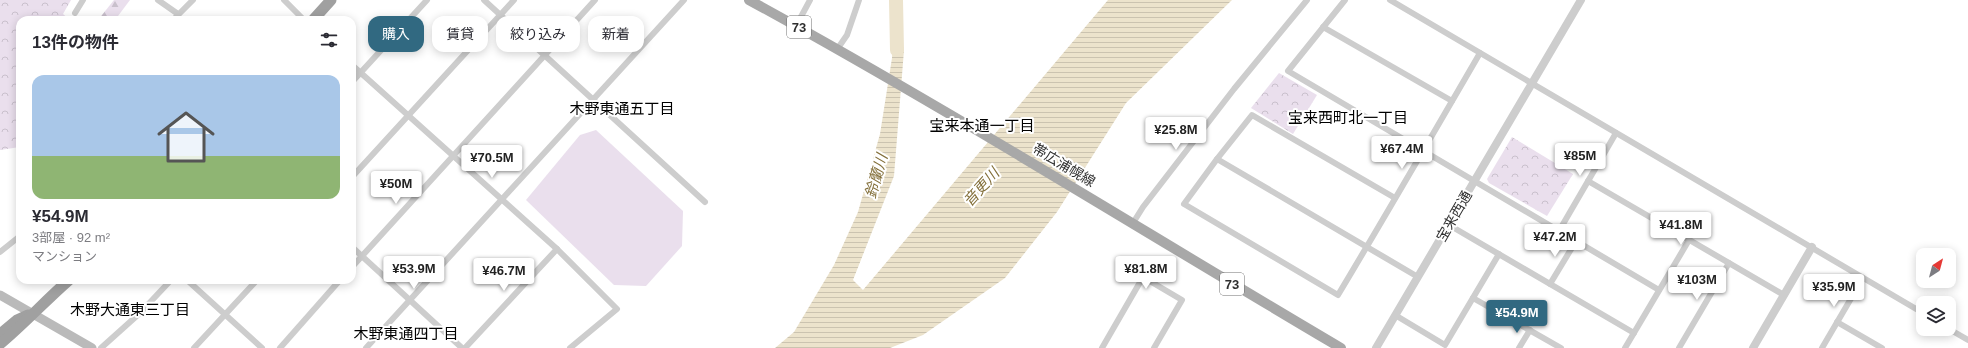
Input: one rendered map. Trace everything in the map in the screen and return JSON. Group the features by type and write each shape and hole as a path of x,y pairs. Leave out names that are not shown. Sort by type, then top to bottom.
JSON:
{"highway":[{"path":"317,16 332,0"},
{"path":"0,344 23,325 32,313 65,284"},
{"path":"0,334 17,320 32,313"}],"main road":[{"name":"帯広浦幌線","path":"749,0 838,48 1129,220 1173,249 1341,348"},
{"path":"0,295 92,348"}],"street":[{"path":"75,13 84,0"},
{"path":"158,0 178,14 193,0"},
{"path":"284,0 300,16"},
{"path":"356,78 427,0"},
{"path":"484,0 705,202"},
{"path":"356,173 514,0"},
{"path":"356,263 595,0"},
{"path":"366,348 684,0"},
{"path":"796,26 810,0"},
{"path":"838,48 847,35 859,0"},
{"path":"1129,220 1143,208 1234,89 1307,0"},
{"path":"1345,0 1288,71 1659,290"},
{"path":"1390,0 1916,309"},
{"name":"宝来西通","path":"1376,348 1581,0"},
{"path":"1323,27 1452,101"},
{"path":"1395,198 1252,115 1184,204 1338,295 1367,247 1480,53"},
{"path":"356,69 557,249 617,310 570,348"},
{"path":"1559,231 1616,133"},
{"path":"1217,159 1418,277"},
{"path":"1588,181 1784,295"},
{"path":"1449,226 1634,333"},
{"path":"0,252 16,239"},
{"path":"1625,348 1689,240"},
{"path":"1550,284 1576,241"},
{"path":"1753,348 1812,248"},
{"path":"465,348 557,249"},
{"path":"356,251 462,348"},
{"path":"1395,315 1445,345 1499,254"},
{"path":"1679,348 1729,263"},
{"path":"1102,348 1143,277 1182,300 1154,348"},
{"path":"1822,348 1862,278"},
{"path":"100,348 140,313 167,284"},
{"path":"191,284 262,348"},
{"path":"194,348 253,284"},
{"path":"280,348 336,284"},
{"path":"1473,298 1561,348"},
{"path":"1837,322 1878,347"},
{"path":"1519,348 1530,330"},
{"path":"1956,333 1968,340"}],"green space":[{"path":"0,0 71,0 63,14 65,16 16,16 16,148 0,150"},
{"path":"114,0 130,0 118,16 101,16"},
{"path":"1279,73 1317,95 1293,134 1251,108"},
{"path":"596,130 683,211 682,246 646,286 614,285 526,200 580,135"},
{"path":"1512,137 1573,174 1547,216 1489,183 1487,179"}],"water":[{"name":"音更川","path":"1108,0 1232,0 1126,103 1057,212 1005,278 923,335 890,348 775,348 794,332 834,265 858,212 880,134 892,58 893,32 898,28 904,50 894,176 853,280 863,290"}],"waterway":[{"name":"鈴蘭川","path":"896,0 897,50"}],"district":[{"name":"木野東通五丁目","path":"622,108"},
{"name":"宝来西町北一丁目","path":"1348,117"},
{"name":"宝来本通一丁目","path":"982,125"},
{"name":"木野大通東三丁目","path":"130,309"},
{"name":"木野東通四丁目","path":"406,333"}]}
